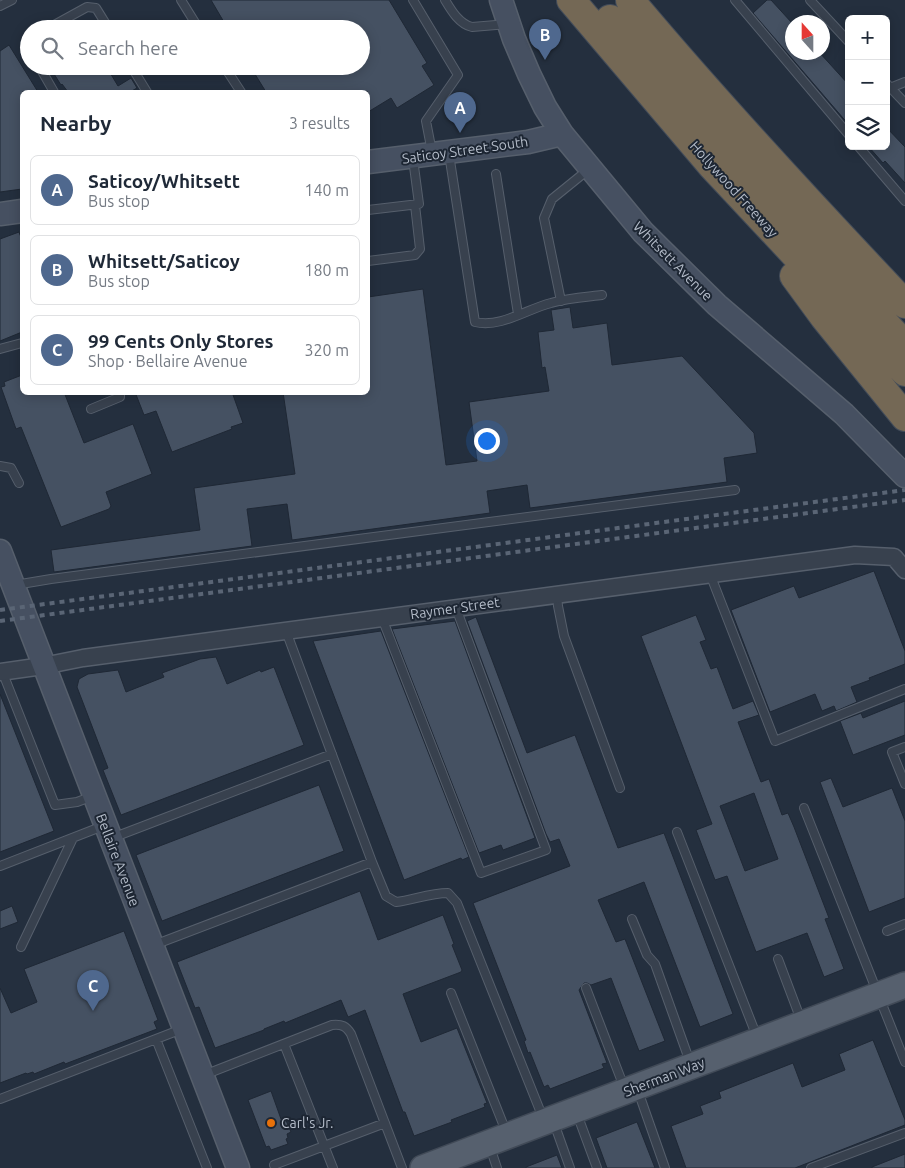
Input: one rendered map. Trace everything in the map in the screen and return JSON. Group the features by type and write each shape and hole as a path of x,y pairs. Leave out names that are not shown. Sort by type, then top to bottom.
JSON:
{"highway":[{"name":"Hollywood Freeway","path":"571,0 712,166 905,372"},
{"path":"595,0 766,196 905,345"},
{"path":"612,0 683,85 766,178 905,325"},
{"path":"630,0 723,109 905,304"},
{"path":"712,166 824,317 905,417"},
{"path":"806,199 905,282"}],"main road":[{"name":"Sherman Way","path":"423,1168 905,985"}],"street":[{"name":"Whitsett Avenue","path":"501,1 529,74 545,107 562,134 589,169 643,232 703,292 844,414 905,476"},
{"name":"Saticoy Street South","path":"370,162 528,142 562,134"},
{"path":"0,214 20,211"},
{"name":"Bellaire Avenue","path":"0,551 238,1168"},
{"name":"Raymer Street","path":"1,672 83,658 855,555 894,557 905,570"}],"lane":[{"path":"0,6 12,0"},
{"path":"181,0 194,20"},
{"path":"413,0 458,75 426,121 431,154 476,322 482,324 502,321 552,302 602,294"},
{"path":"445,0 460,21 466,26 509,24"},
{"path":"735,0 845,130"},
{"path":"810,0 845,38"},
{"path":"64,20 87,7 96,8 103,20"},
{"path":"44,75 53,90"},
{"path":"137,75 146,90"},
{"path":"230,75 240,90"},
{"path":"890,85 905,82"},
{"path":"890,87 905,104"},
{"path":"861,150 905,201"},
{"path":"370,210 419,204 431,154"},
{"path":"561,301 544,218 552,199 589,169"},
{"path":"496,174 518,314"},
{"path":"370,261 415,255 420,249 415,205"},
{"path":"0,350 20,344"},
{"path":"90,409 120,398 120,395"},
{"path":"0,466 11,468 19,483"},
{"path":"13,586 51,578 735,490"},
{"path":"710,574 776,741 905,689"},
{"path":"557,595 564,636 620,788"},
{"path":"382,618 481,873 546,850 456,608"},
{"path":"286,631 386,896 396,902 414,900 433,893 448,893 457,903 557,1117 570,1168"},
{"path":"1,672 55,805 77,802 94,796"},
{"path":"905,747 892,752 905,784"},
{"path":"0,866 73,838 108,832 332,754"},
{"path":"804,808 905,1062"},
{"path":"677,832 759,1041"},
{"path":"22,948 73,838"},
{"path":"152,946 372,862"},
{"path":"632,919 647,955 655,964 692,1066"},
{"path":"887,931 905,924"},
{"path":"778,959 803,1024"},
{"path":"586,988 665,1168"},
{"path":"450,994 498,1139 497,1168"},
{"path":"202,1076 340,1024 346,1027 352,1034 402,1168"},
{"path":"0,1099 184,1028"},
{"path":"156,1039 208,1168"},
{"path":"284,1044 333,1168"},
{"path":"557,1117 597,1168"},
{"path":"274,1166 385,1123"},
{"path":"811,1168 905,1132"}],"building":[{"path":"211,0 389,0 427,63 422,66 434,85 397,108 391,98 370,111 370,90 265,90 256,75 370,75 370,20 223,20"},
{"path":"767,0 771,0 785,15 785,50 753,13"},
{"path":"9,45 20,63 20,75 28,75 37,90 20,90 20,189 0,192 0,51"},
{"path":"793,60 826,60 845,81 845,120"},
{"path":"55,75 111,75 118,86 131,78 137,88 134,90 66,90"},
{"path":"890,131 905,147 905,183 885,161 883,163 872,150 890,150"},
{"path":"19,232 20,235 20,333 0,341 0,239"},
{"path":"423,289 446,465 477,461 469,402 549,391 545,367 542,368 538,332 554,330 551,310 570,307 573,328 607,323 612,365 682,356 754,433 757,453 724,458 727,482 530,508 527,485 487,491 490,513 292,540 287,504 247,509 252,546 54,572 51,550 200,530 194,488 295,474 283,395 370,395 370,297"},
{"path":"20,376 20,395 65,395 84,443 133,424 152,474 106,492 111,506 109,509 61,527 21,427 16,429 1,387 5,386 4,382"},
{"path":"136,395 233,395 243,423 172,452 156,411 144,415"},
{"path":"874,571 905,651 905,664 851,687 857,702 836,711 834,706 822,711 815,694 770,712 731,610 794,586 799,598"},
{"path":"696,615 706,640 700,642 711,669 717,667 733,709 753,701 759,715 738,722 761,782 769,779 782,815 788,813 829,918 825,919 844,969 824,977 807,933 756,952 727,876 715,880 696,830 712,824 641,636","holes":["754,793 778,859 745,871 720,806"]},
{"path":"476,617 527,753 575,735 618,848 664,833 733,1014 700,1027 644,882 598,900 616,942 625,939 665,1041 639,1051 611,978 591,985 584,983 579,990 607,1063 602,1064 604,1068 550,1089 548,1085 544,1087 530,1052 528,1053 524,1041 526,1040 473,903 570,866 559,839 550,842 546,834 467,621"},
{"path":"455,621 535,838 503,850 501,845 479,853 392,629"},
{"path":"381,631 469,857 462,860 461,858 404,880 313,641"},
{"path":"216,657 227,684 260,670 261,672 274,667 304,745 121,815 103,770 108,768 77,687 79,679 88,674 118,670 126,692 164,677 162,673 200,659"},
{"path":"0,694 54,831 0,852"},
{"path":"905,701 905,735 853,755 840,721 861,713 863,718"},
{"path":"831,778 843,807 892,788 905,821 905,898 869,912 820,782"},
{"path":"319,785 344,851 162,921 136,855"},
{"path":"360,891 378,940 443,915 462,970 403,994 421,1042 457,1028 487,1103 484,1104 485,1107 451,1120 452,1122 414,1136 405,1112 403,1112 365,1010 348,1017 341,1000 285,1023 284,1021 215,1048 199,1007 195,1008 177,962"},
{"path":"12,906 18,922 0,929 0,911"},
{"path":"124,931 158,1020 154,1022 157,1029 65,1064 64,1062 34,1074 33,1072 26,1073 0,1083 0,988 11,1013 37,1002 24,969"},
{"path":"873,1040 905,1120 905,1125 795,1168 686,1168 671,1126 703,1114 700,1106 721,1098 719,1092 793,1063 802,1087 845,1070 839,1054"},
{"name":"Carl's Jr.","path":"271,1091 281,1119 285,1118 291,1132 287,1134 288,1144 271,1150 269,1146 266,1147 248,1100"},
{"path":"637,1122 655,1168 607,1168 596,1138"},
{"path":"905,1154 905,1168 872,1168 872,1167"},
{"path":"557,1155 562,1168 526,1168 526,1167"}],"railway":[{"path":"0,610 905,490"},
{"path":"0,621 905,500"}],"place":[{"name":"Whitsett/Saticoy","path":"545,60"},
{"name":"Saticoy/Whitsett","path":"460,133"},
{"name":"99 Cents Only Stores","path":"93,1011"},
{"name":"Carl's Jr.","path":"271,1123"}]}
